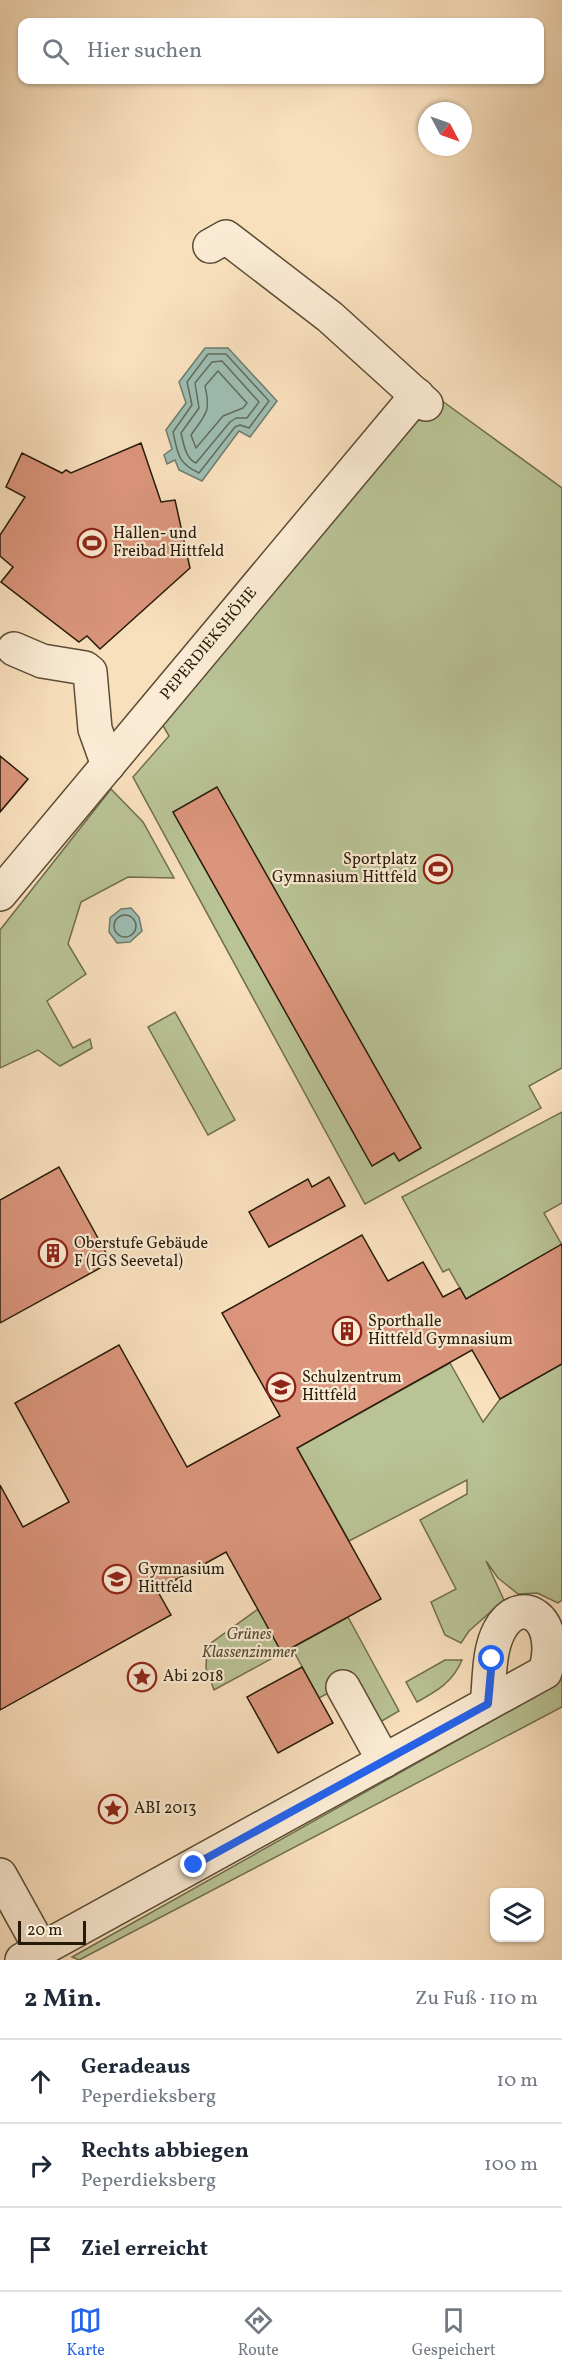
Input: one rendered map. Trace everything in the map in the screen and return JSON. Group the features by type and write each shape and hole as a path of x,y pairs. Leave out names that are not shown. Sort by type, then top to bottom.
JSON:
{"street":[{"name":"PEPERDIEKSHÖHE","path":"0,894 421,399 330,317 226,237 210,246"},
{"path":"14,649 42,661 85,668 90,672 95,729 108,765"},
{"path":"0,1875 32,1955 488,1704 545,1672 558,1650 560,1623 537,1613 525,1611 508,1620 499,1631 492,1652 488,1704"},
{"path":"343,1687 384,1761"}],"green space":[{"path":"434,395 562,488 562,1068 529,1086 541,1108 365,1204 133,777 169,736 162,724"},
{"path":"111,789 143,822 174,878 128,877 81,902 68,944 86,974 47,1001 73,1048 90,1039 92,1048 60,1066 38,1050 0,1068 0,930"},
{"path":"175,1012 235,1120 208,1135 148,1027"},
{"path":"562,1112 562,1203 544,1213 562,1245 466,1299 449,1269 443,1272 402,1197"},
{"path":"450,1363 483,1422 500,1399 562,1364 562,1600 558,1603 537,1593 518,1594 498,1578 486,1561 504,1600 469,1631 461,1643 445,1635 431,1602 456,1589 420,1520 467,1494 467,1480 349,1541 297,1448"},
{"name":"Grünes Klassenzimmer","path":"258,1609 282,1653 214,1690 206,1668 207,1646"},
{"path":"348,1617 399,1711 375,1725 351,1681 319,1698 292,1648"},
{"path":"445,1660 462,1660 449,1680 438,1690 417,1702 406,1682"},
{"path":"562,1676 562,1707 79,1960 72,1957 554,1686"}],"water":[{"path":"205,348 228,348 277,401 250,437 239,431 202,481 179,470 175,460 167,464 164,455 172,449 166,430 186,403 179,382"},
{"path":"131,908 139,917 142,931 130,942 117,943 109,932 110,918 121,909"}],"building":[{"name":"Hallen- und Freibad Hittfeld","path":"141,443 161,502 175,500 190,568 100,649 87,636 79,642 1,582 13,567 0,556 0,535 25,497 6,487 22,453 62,473 66,470 71,473"},
{"path":"0,756 28,779 0,812"},
{"path":"217,787 421,1148 399,1161 394,1153 372,1166 173,812"},
{"name":"Oberstufe Gebäude F (IGS Seevetal)","path":"59,1167 111,1262 0,1323 0,1200"},
{"path":"329,1177 345,1206 269,1247 249,1212 308,1179 312,1187"},
{"path":"362,1235 388,1281 423,1262 443,1297 460,1288 466,1299 562,1244 562,1364 500,1399 472,1350 297,1448 381,1599 282,1653 226,1552 157,1590 171,1615 0,1710 0,1485 23,1527 69,1502 15,1403 119,1345 187,1467 280,1416 222,1313"},
{"path":"302,1667 333,1723 278,1753 247,1697"}],"place":[{"name":"Hallen- und Freibad Hittfeld","path":"92,543"},
{"name":"Sportplatz Gymnasium Hittfeld","path":"438,869"},
{"name":"Oberstufe Gebäude F (IGS Seevetal)","path":"53,1253"},
{"name":"Sporthalle Hittfeld Gymnasium","path":"347,1331"},
{"name":"Schulzentrum Hittfeld","path":"281,1387"},
{"name":"Gymnasium Hittfeld","path":"117,1579"},
{"name":"Abi 2018","path":"142,1677"},
{"name":"ABI 2013","path":"113,1809"}],"route":[{"path":"194,1865 488,1704 492,1659"}]}
